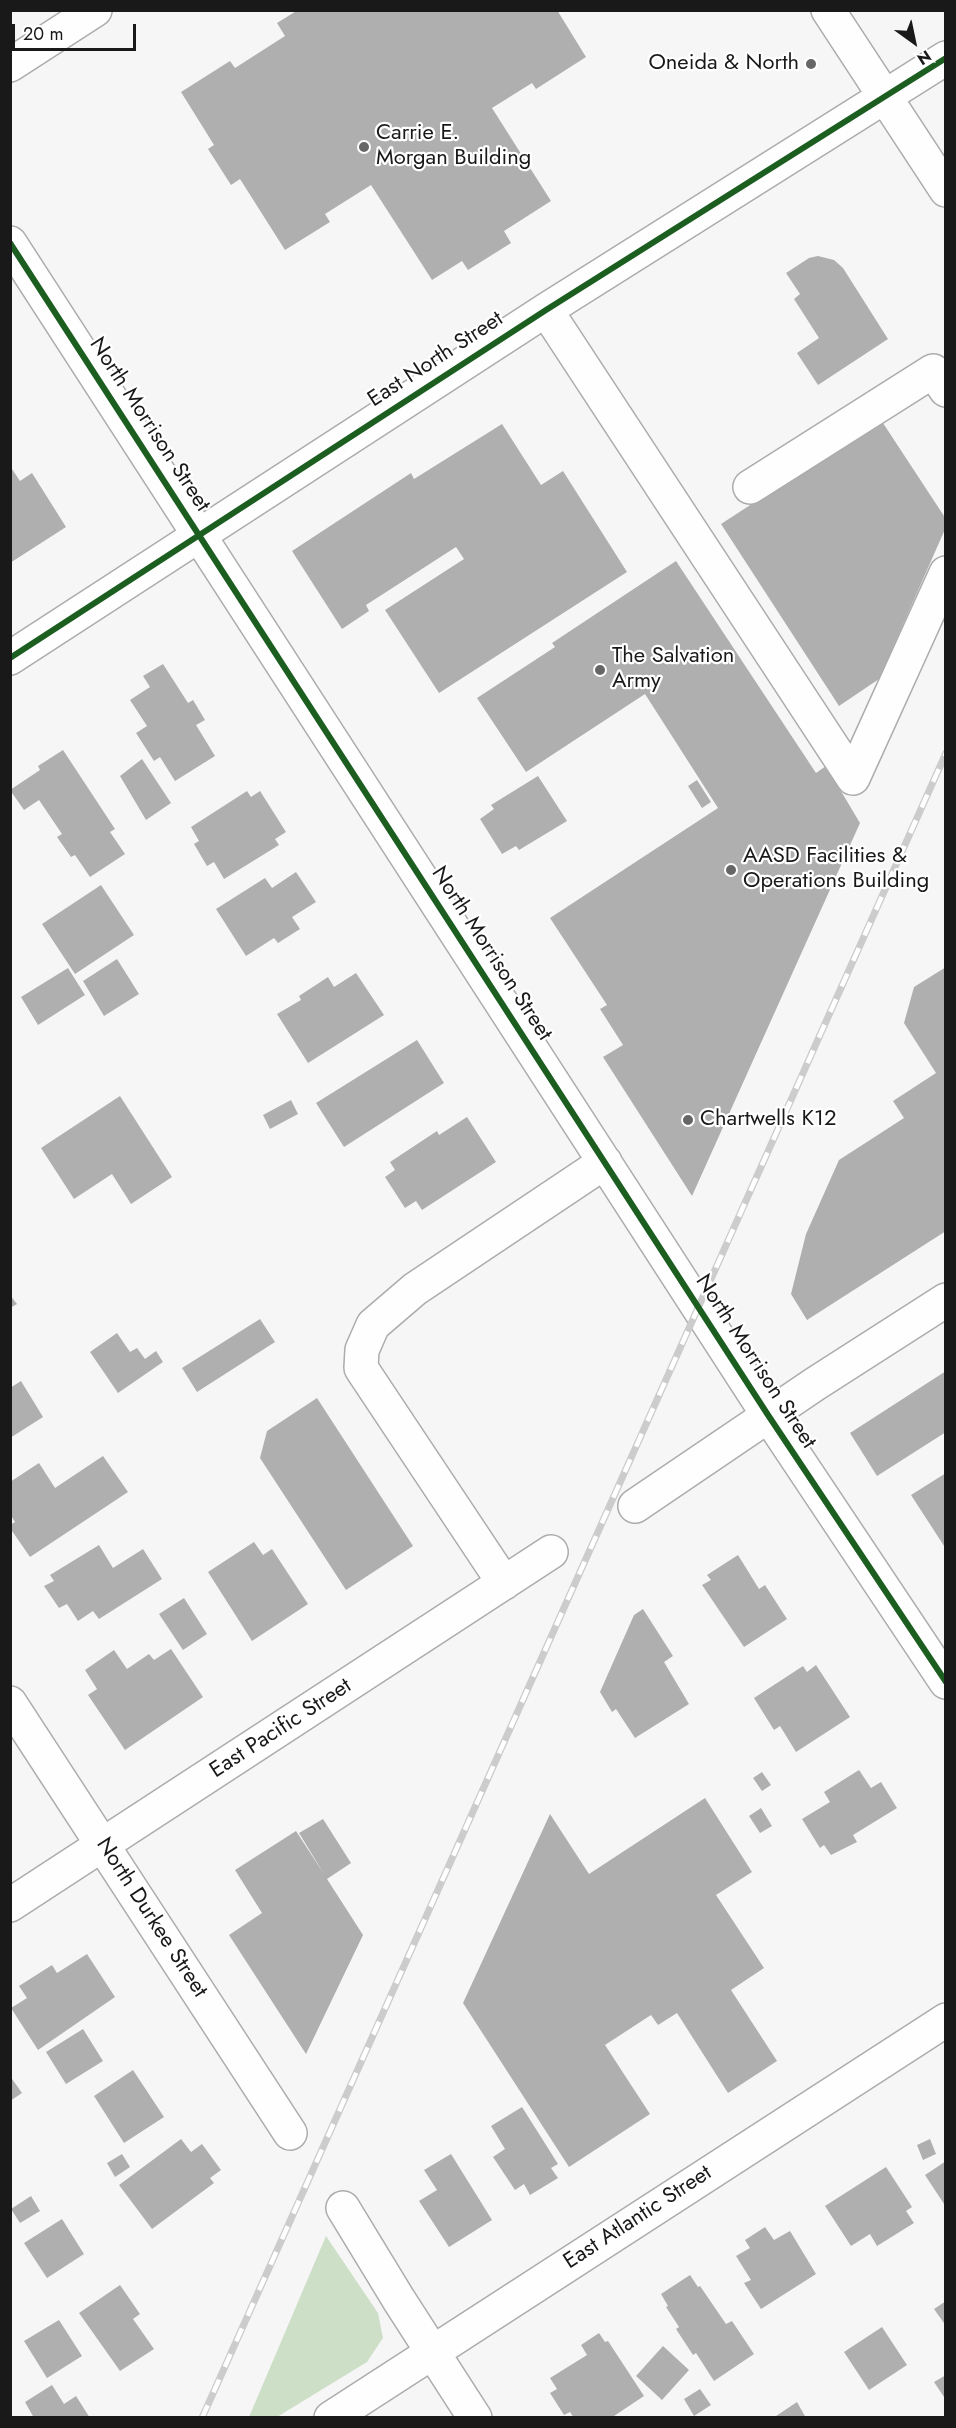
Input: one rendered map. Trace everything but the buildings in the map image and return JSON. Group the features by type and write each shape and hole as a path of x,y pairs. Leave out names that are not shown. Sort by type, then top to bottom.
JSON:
{"street":[{"path":"10,65 95,10"},
{"path":"828,10 945,190"},
{"name":"East North Street","path":"10,658 546,310 945,58"},
{"name":"North Morrison Street","path":"10,243 768,1415 945,1682"},
{"path":"546,310 853,778 945,573"},
{"path":"750,487 933,371 945,390"},
{"path":"504,1583 361,1368 362,1350 373,1325 414,1289 605,1162"},
{"path":"635,1506 768,1415 945,1300"},
{"name":"East Pacific Street","path":"10,1905 551,1552"},
{"name":"North Durkee Street","path":"10,1703 290,2133"},
{"name":"East Atlantic Street","path":"332,2418 945,2020"},
{"path":"343,2208 476,2418"}],"green space":[{"path":"326,2236 378,2313 383,2338 367,2362 277,2417 249,2417"}],"railway":[{"path":"202,2418 946,753"}],"cycle path":[{"path":"10,658 546,310 946,58"},
{"path":"10,243 768,1415 946,1682"}],"place":[{"name":"Oneida & North","path":"811,64"},
{"name":"Carrie E. Morgan Building","path":"364,147"},
{"name":"The Salvation Army","path":"600,670"},
{"name":"AASD Facilities & Operations Building","path":"731,870"},
{"name":"Chartwells K12","path":"688,1120"}]}
